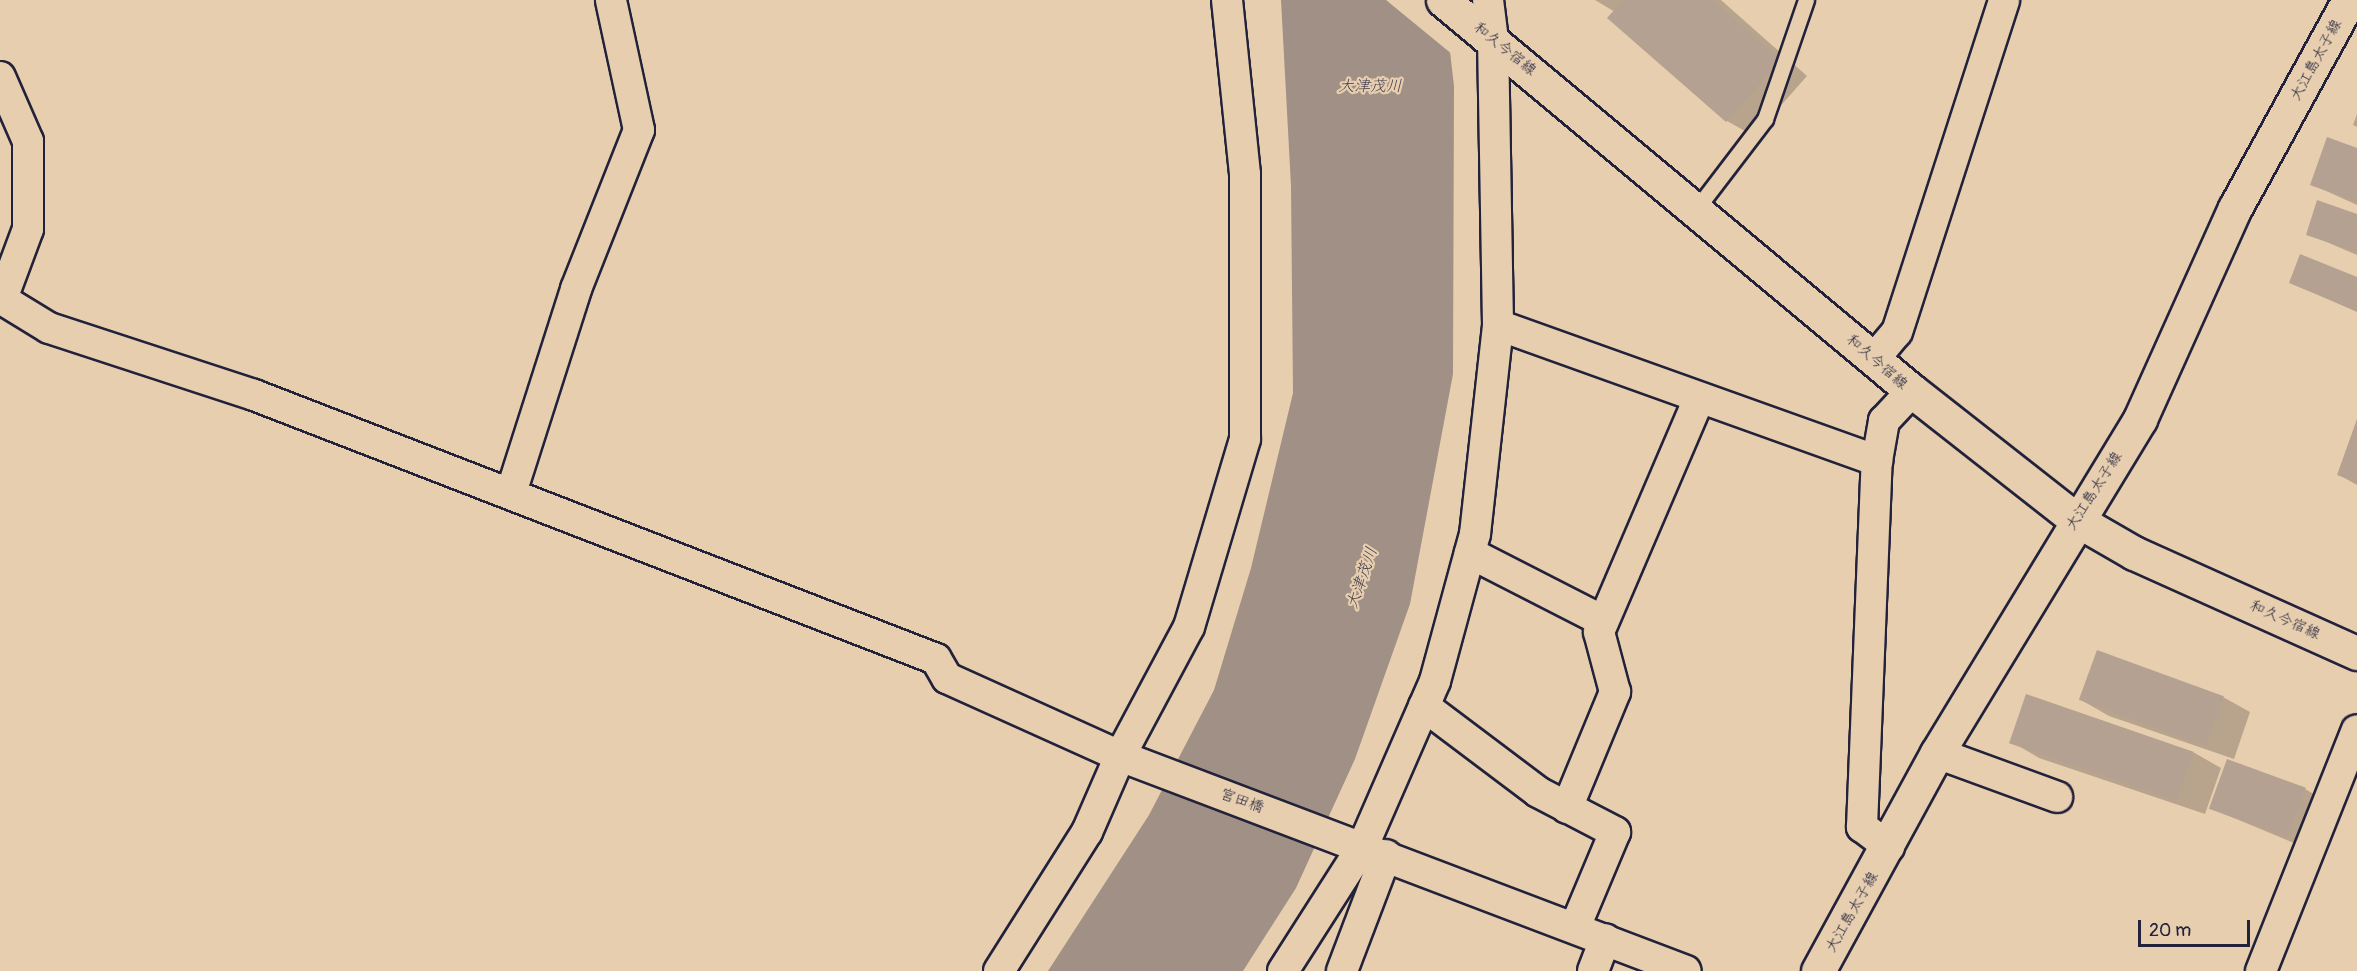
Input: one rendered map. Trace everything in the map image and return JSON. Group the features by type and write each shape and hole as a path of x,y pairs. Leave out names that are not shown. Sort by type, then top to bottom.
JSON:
{"main road":[{"name":"和久今宿線","path":"1443,0 1697,208 1912,391 2075,519 2134,553 2357,653"},
{"name":"大江島太子線","path":"1818,971 1889,848 1937,753 2075,519 2140,419 2235,208 2349,0"}],"street":[{"path":"511,493 576,289 639,130 611,0"},
{"path":"999,971 1087,832 1120,756 1189,627 1245,439 1245,174 1227,0"},
{"path":"1342,971 1375,850 1424,706 1470,553 1498,325 1493,40 1488,0"},
{"path":"1874,359 1897,332 2004,0"},
{"path":"0,77 28,152 28,229 1,298"},
{"name":"宮田橋","path":"1,298 49,328 254,395 936,659 947,678 1120,756 1375,850 1686,971"},
{"path":"1498,325 1877,461"},
{"path":"1889,848 1862,827 1877,461 1884,421 1912,391"},
{"path":"1567,808 1615,692 1604,664 1603,621 1699,399"},
{"path":"1470,553 1603,621"},
{"path":"1424,706 1538,792 1615,832 1575,927"},
{"path":"2261,971 2357,730"},
{"path":"1937,753 2057,797"},
{"path":"1283,971 1375,850"},
{"path":"1593,971 1605,939"}],"lane":[{"path":"1697,208 1766,119 1806,0"}],"water":[{"name":"大津茂川","path":"1281,0 1444,0 1454,86 1453,374 1410,604 1355,759 1296,888 1243,971 1048,971 1149,815 1214,690 1251,568 1293,393 1291,186"}],"pier":[{"path":"1386,0 1447,0 1453,55"}],"building":[{"path":"1623,0 1713,0 1781,60 1726,122 1607,18"},
{"path":"2327,137 2357,148 2357,202 2310,185"},
{"path":"2317,200 2357,214 2357,252 2306,235"},
{"path":"2300,254 2357,277 2357,311 2289,283"},
{"path":"2357,419 2357,482 2337,475"},
{"path":"2097,650 2224,696 2206,746 2079,700"},
{"path":"2026,694 2193,752 2176,801 2009,743"},
{"path":"2227,759 2306,788 2288,838 2209,809"}]}
